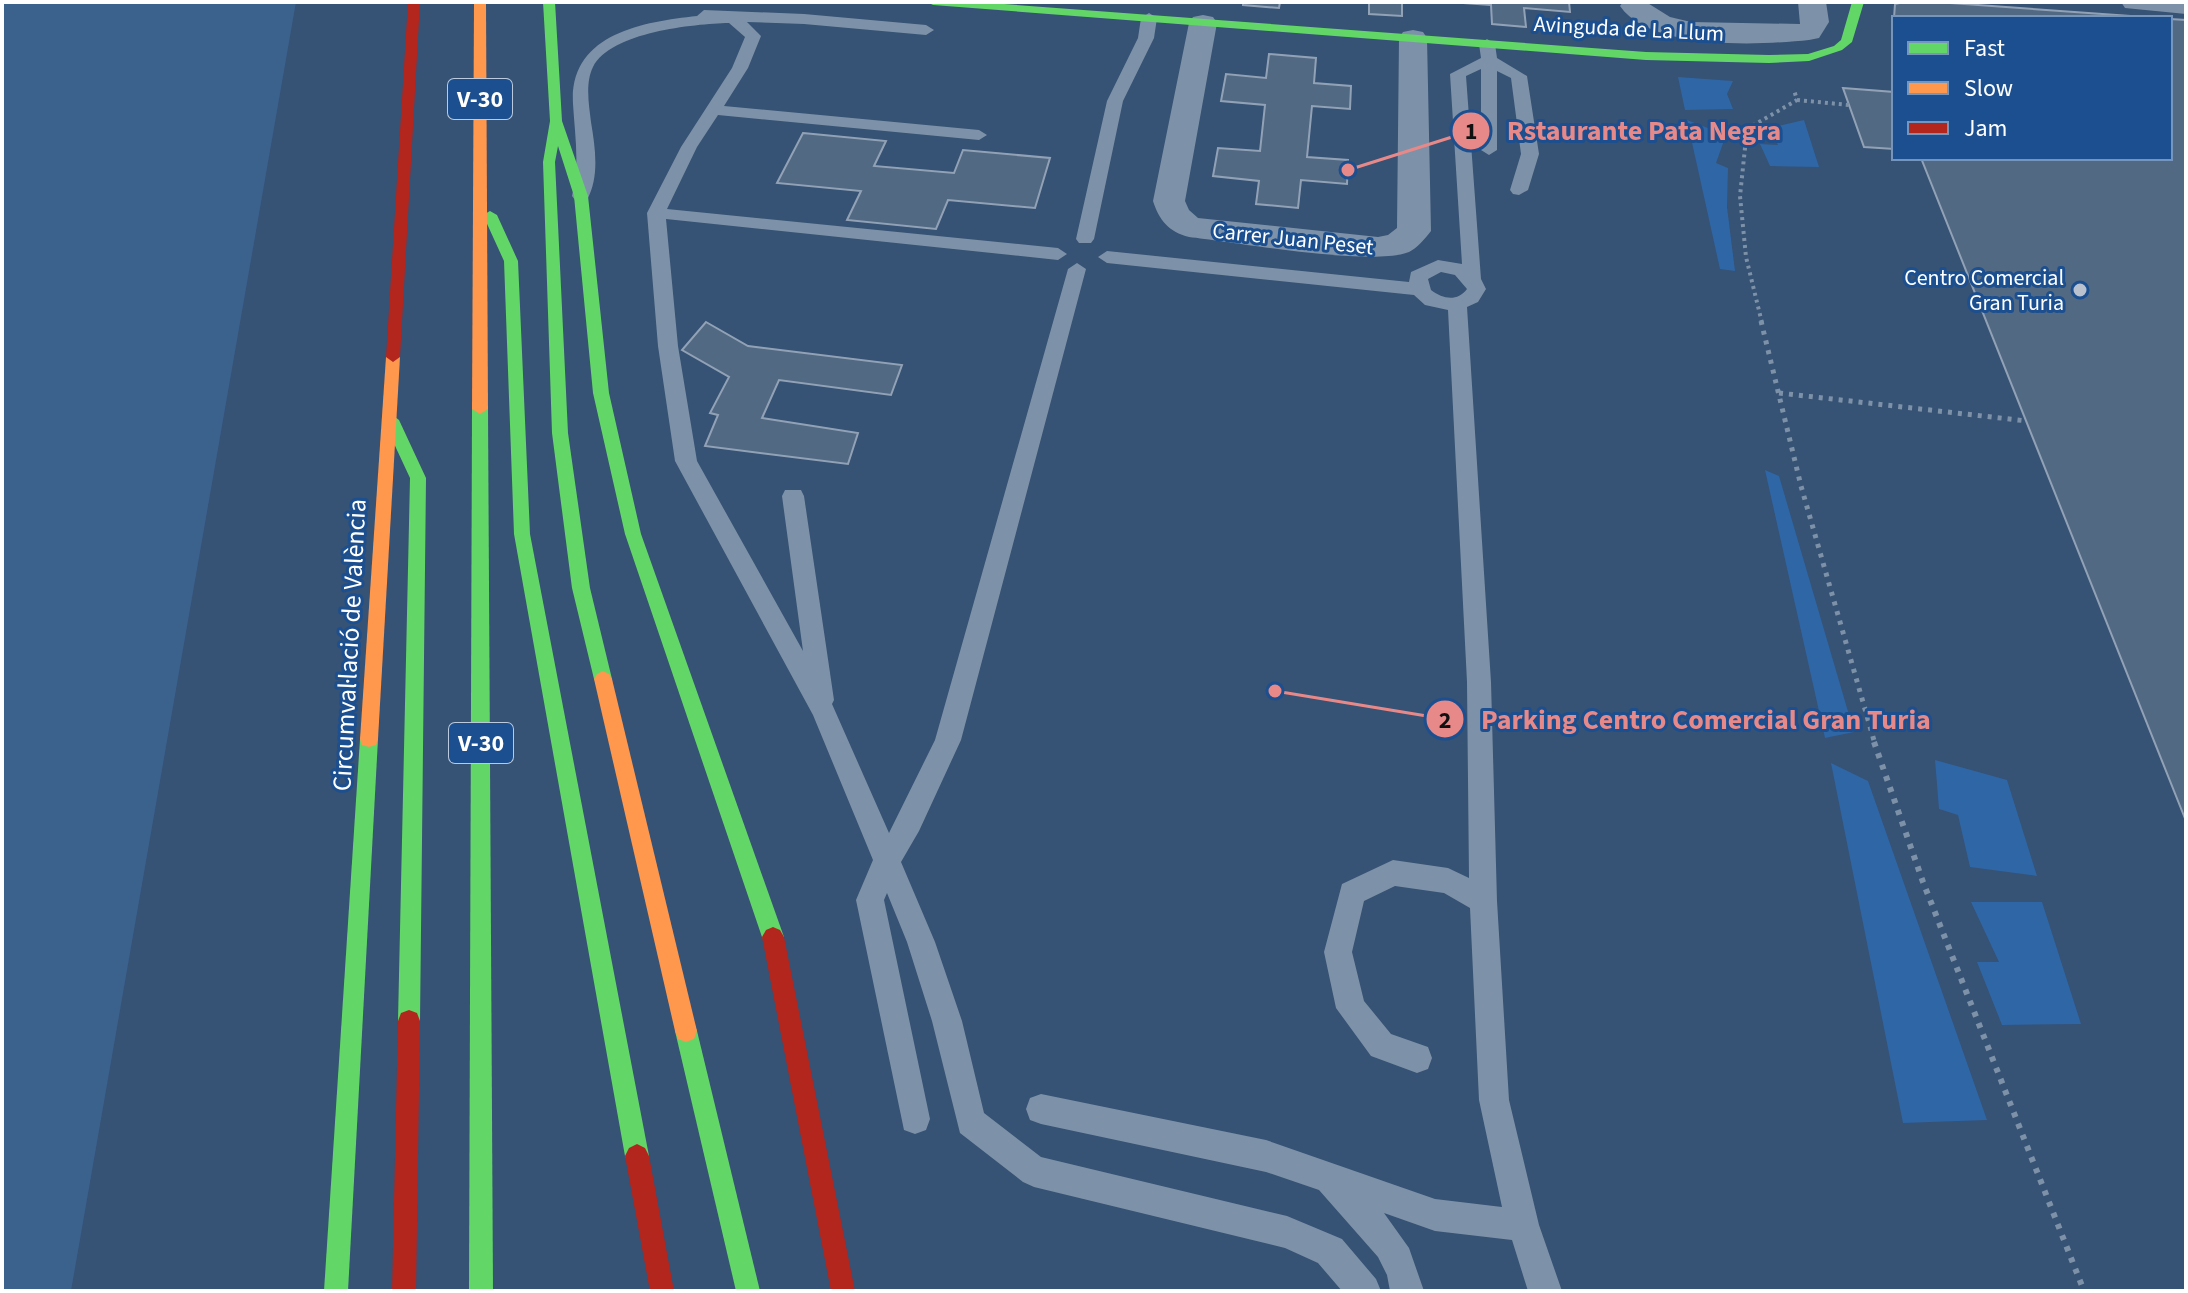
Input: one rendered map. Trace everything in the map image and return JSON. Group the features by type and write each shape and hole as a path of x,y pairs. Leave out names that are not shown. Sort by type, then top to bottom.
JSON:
{"main road":[{"name":"Circumval·lació de València","path":"336,1291 414,2"},
{"name":"V-30","path":"480,2 481,1291"},
{"path":"569,2 550,10 556,121 549,162 560,433 581,588 748,1291"},
{"name":"Avinguda de La Llum","path":"933,2 1413,38 1488,52 1769,59 1825,54 1846,42 1858,2"},
{"path":"556,121 581,196 601,393 633,534 775,942 843,1291"},
{"path":"481,196 511,261 522,534 662,1291"},
{"path":"389,415 418,478 404,1291"}],"street":[{"path":"1633,4 1660,23 1683,28 1784,35 1809,32 1815,22 1812,2"},
{"path":"2135,2 2186,6"},
{"path":"1633,4 1646,56"},
{"name":"Carrer Juan Peset","path":"1203,23 1169,201 1174,215 1189,227 1378,248 1399,244 1414,231 1413,38"}],"lane":[{"path":"704,15 734,19 753,36 740,68 689,147 656,213 668,346 686,461 824,712 925,955 947,1021 971,1122 1034,1171 1287,1232 1330,1251 1364,1291"},
{"path":"581,196 587,168 581,84 585,67 603,48 641,26 671,18 704,15 803,18 926,30"},
{"path":"1085,239 1115,101 1146,38 1149,18"},
{"path":"1107,257 1419,289 1432,300 1457,304 1475,295 1477,289 1472,278 1458,74 1488,52"},
{"path":"1488,52 1489,150"},
{"path":"1488,52 1519,76 1530,154 1519,190"},
{"path":"713,110 979,135"},
{"path":"656,213 1058,254"},
{"path":"1058,254 1069,241 1085,239 1105,247 1107,257"},
{"path":"1058,254 1064,264 1077,269 1099,266 1107,257"},
{"path":"1419,289 1418,276 1430,268 1457,269 1472,278"},
{"path":"915,1119 870,900 886,861 910,823 948,740 1077,269"},
{"path":"1457,304 1479,682 1483,901 1494,1100 1523,1225 1545,1291"},
{"path":"793,496 824,712"},
{"path":"1417,1058 1381,1046 1351,1008 1338,952 1352,893 1393,873 1448,881 1483,901"},
{"path":"1041,1109 1266,1156 1435,1215 1523,1225"},
{"path":"1329,1180 1383,1235 1405,1275 1407,1291"}],"path":[{"path":"1791,81 1797,100"},
{"path":"1849,105 1797,100 1747,129 1740,196 1746,257 1801,486 1879,758 1923,882 2084,1291"},
{"path":"1779,393 2027,421"}],"shaded area":[{"path":"2,2 296,2 71,1291 2,1291"},
{"path":"1678,77 1733,81 1727,94 1733,109 1685,110"},
{"path":"1687,120 1726,135 1716,163 1728,168 1727,207 1735,271 1720,269"},
{"path":"1804,120 1819,167 1770,166 1760,144 1778,145 1770,128"},
{"path":"1765,470 1779,476 1854,732 1825,738"},
{"path":"1935,760 2007,780 2037,876 1970,867 1958,815 1939,809"},
{"path":"1831,763 1868,781 1987,1120 1903,1123"},
{"path":"1971,902 2042,902 2081,1024 2002,1025 1977,962 1999,962"}],"building":[{"path":"1243,2 1280,2 1279,8 1243,5"},
{"path":"1369,2 1402,2 1402,16 1369,14"},
{"path":"1449,2 1569,2 1570,12 1524,8 1526,27 1492,24 1491,5"},
{"path":"1936,2 2131,16 1894,16 1895,4"},
{"name":"Centro Comercial Gran Turia","path":"2172,19 2186,20 2186,821 1922,160 2172,160"},
{"path":"1269,54 1316,58 1314,83 1351,86 1350,109 1312,106 1307,157 1348,160 1347,184 1301,180 1298,208 1256,204 1259,181 1213,176 1218,148 1260,151 1265,105 1221,101 1226,74 1266,78"},
{"path":"1843,88 1892,92 1892,149 1864,147"},
{"path":"803,133 886,141 874,166 954,173 963,150 1050,158 1035,208 948,200 936,229 847,220 861,191 777,183"},
{"path":"706,322 748,346 902,365 891,395 779,380 762,418 858,433 848,464 705,446 718,415 710,413 729,377 682,350"}],"traffic: fast":[{"path":"549,2 556,121 549,162 560,433 581,588 603,679"},
{"path":"933,2 1646,56 1769,59 1809,57 1838,48 1846,42 1858,2"},
{"path":"556,121 581,196 601,393 633,534 773,937"},
{"path":"490,215 511,261 522,534 637,1156"},
{"path":"480,409 481,1291"},
{"path":"391,420 418,478 409,1021"},
{"path":"336,1291 369,739"},
{"path":"686,1031 748,1291"}],"traffic: slow":[{"path":"480,2 480,409"},
{"path":"369,739 393,357"},
{"path":"603,679 686,1031"}],"traffic: jam":[{"path":"393,357 414,2"},
{"path":"773,937 843,1291"},
{"path":"404,1291 409,1021"},
{"path":"637,1156 662,1291"}],"place":[{"name":"Rstaurante Pata Negra","path":"1348,170"},
{"name":"Centro Comercial Gran Turia","path":"2080,290"},
{"name":"Parking Centro Comercial Gran Turia","path":"1275,691"}]}
